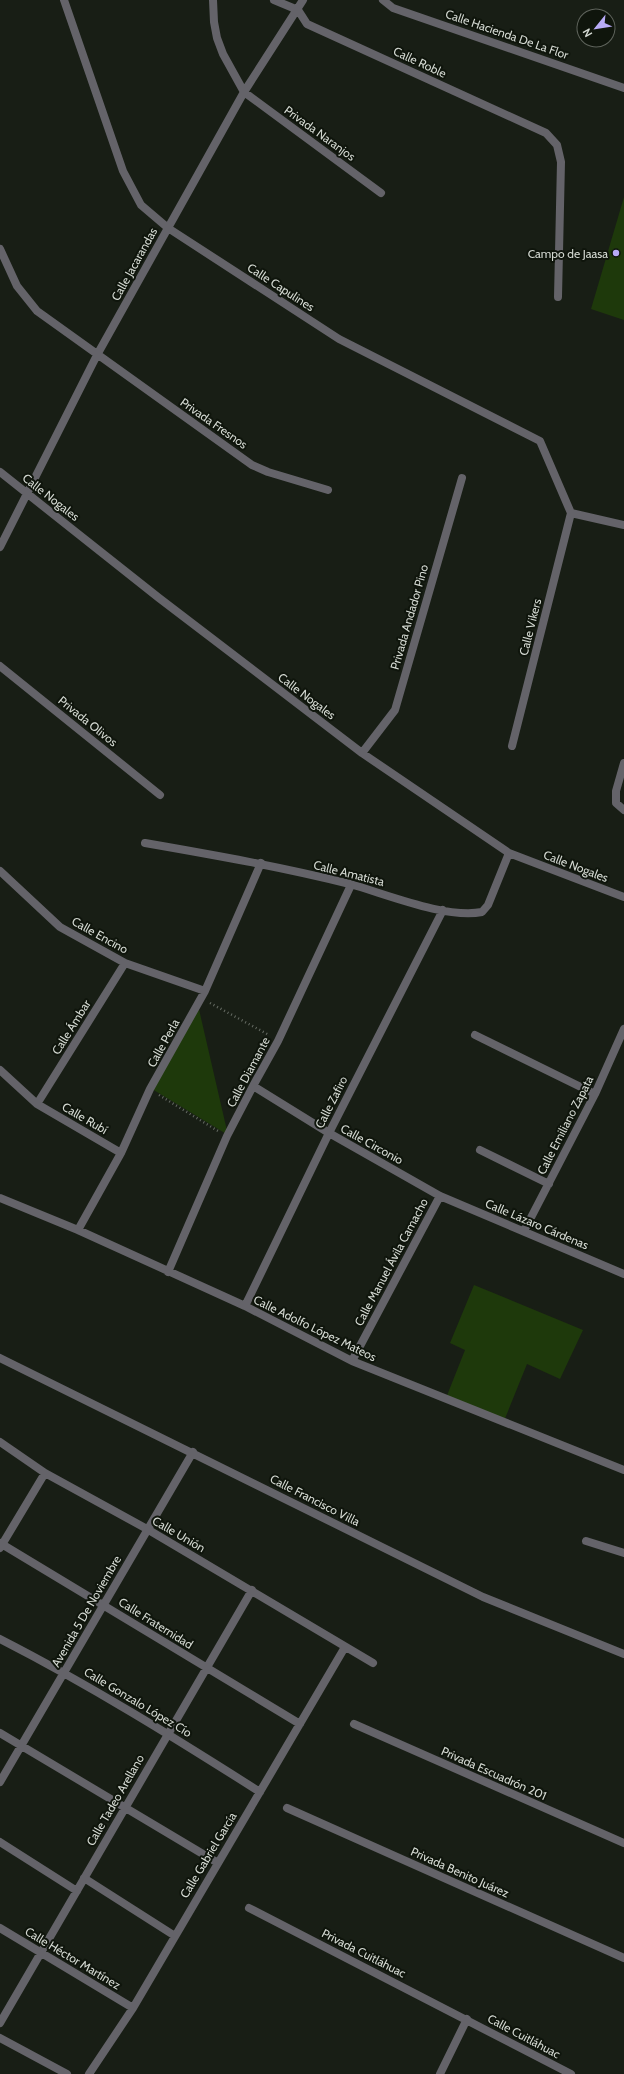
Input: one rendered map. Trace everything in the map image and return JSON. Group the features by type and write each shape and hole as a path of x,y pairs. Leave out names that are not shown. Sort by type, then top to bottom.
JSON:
{"street":[{"name":"Calle Capulines","path":"64,0 123,171 141,205 168,228 339,339 540,441 571,514"},
{"path":"213,0 214,22 217,38 223,54 244,92"},
{"name":"Calle Roble","path":"274,0 298,10 307,24 546,133 557,145 561,162 558,297"},
{"name":"Calle Jacarandas","path":"0,547 97,355 244,92 303,0"},
{"name":"Calle Hacienda De La Flor","path":"383,0 393,8 624,88"},
{"name":"Privada Naranjos","path":"244,92 381,193"},
{"name":"Privada Fresnos","path":"0,249 17,286 37,311 252,464 268,472 328,490"},
{"name":"Calle Nogales","path":"0,472 159,598 362,753 509,854 624,897"},
{"name":"Privada Andador Pino","path":"362,753 395,710 462,478"},
{"path":"571,514 624,525"},
{"name":"Calle Vikers","path":"512,746 571,514"},
{"name":"Privada Olivos","path":"0,666 160,795"},
{"path":"624,763 616,791 616,803 624,810"},
{"name":"Calle Amatista","path":"145,843 261,863 351,885 442,910 472,914 482,912 488,905 509,854"},
{"name":"Calle Perla","path":"78,1230 121,1153 150,1090 203,995 261,863"},
{"name":"Calle Encino","path":"0,871 60,927 125,963 203,995"},
{"name":"Calle Diamante","path":"168,1272 228,1136 278,1041 351,885"},
{"name":"Calle Zafiro","path":"245,1306 329,1133 442,910"},
{"name":"Calle Ámbar","path":"37,1104 125,963"},
{"name":"Calle Emiliano Zapata","path":"524,1231 595,1094 624,1029"},
{"path":"475,1035 595,1094"},
{"name":"Calle Rubí","path":"1,1073 37,1104 121,1153"},
{"name":"Calle Circonio","path":"253,1086 329,1133 440,1196"},
{"path":"480,1150 548,1184"},
{"name":"Calle Lázaro Cárdenas","path":"440,1196 624,1274"},
{"name":"Calle Manuel Ávila Camacho","path":"352,1361 440,1196"},
{"name":"Calle Adolfo López Mateos","path":"0,1198 78,1230 245,1306 352,1361 624,1470"},
{"name":"Calle Francisco Villa","path":"0,1358 193,1452 483,1597 624,1654"},
{"name":"Calle Unión","path":"0,1442 45,1473 147,1529 373,1663"},
{"name":"Avenida 5 De Noviembre","path":"0,1782 193,1452"},
{"path":"1,1545 45,1473"},
{"path":"586,1540 624,1554"},
{"name":"Calle Fraternidad","path":"1,1545 104,1604 206,1668 300,1724"},
{"name":"Calle Tadeo Arellano","path":"0,2023 252,1590"},
{"name":"Calle Gonzalo López Cío","path":"0,1638 64,1672 168,1734 260,1792"},
{"name":"Calle Gabriel García","path":"89,2074 133,2008 345,1647"},
{"name":"Privada Escuadrón 201","path":"354,1724 624,1843"},
{"path":"0,1733 218,1863"},
{"name":"Privada Benito Juárez","path":"287,1808 624,1958"},
{"path":"0,1842 77,1891"},
{"path":"84,1878 175,1936"},
{"name":"Privada Cuitláhuac","path":"249,1908 467,2019"},
{"name":"Calle Héctor Martínez","path":"0,1928 133,2008"},
{"path":"440,2074 467,2019"},
{"name":"Calle Cuitláhuac","path":"467,2019 571,2074"},
{"path":"0,2038 67,2074"}],"path":[{"path":"203,995 278,1041"},
{"path":"150,1090 228,1136"}],"green space":[{"name":"Campo de Jaasa","path":"624,197 624,320 591,309"},
{"path":"198,1005 228,1135 152,1089"},
{"path":"474,1285 583,1330 560,1379 527,1364 504,1421 446,1398 465,1350 450,1343"}],"place":[{"name":"Campo de Jaasa","path":"616,253"}]}
